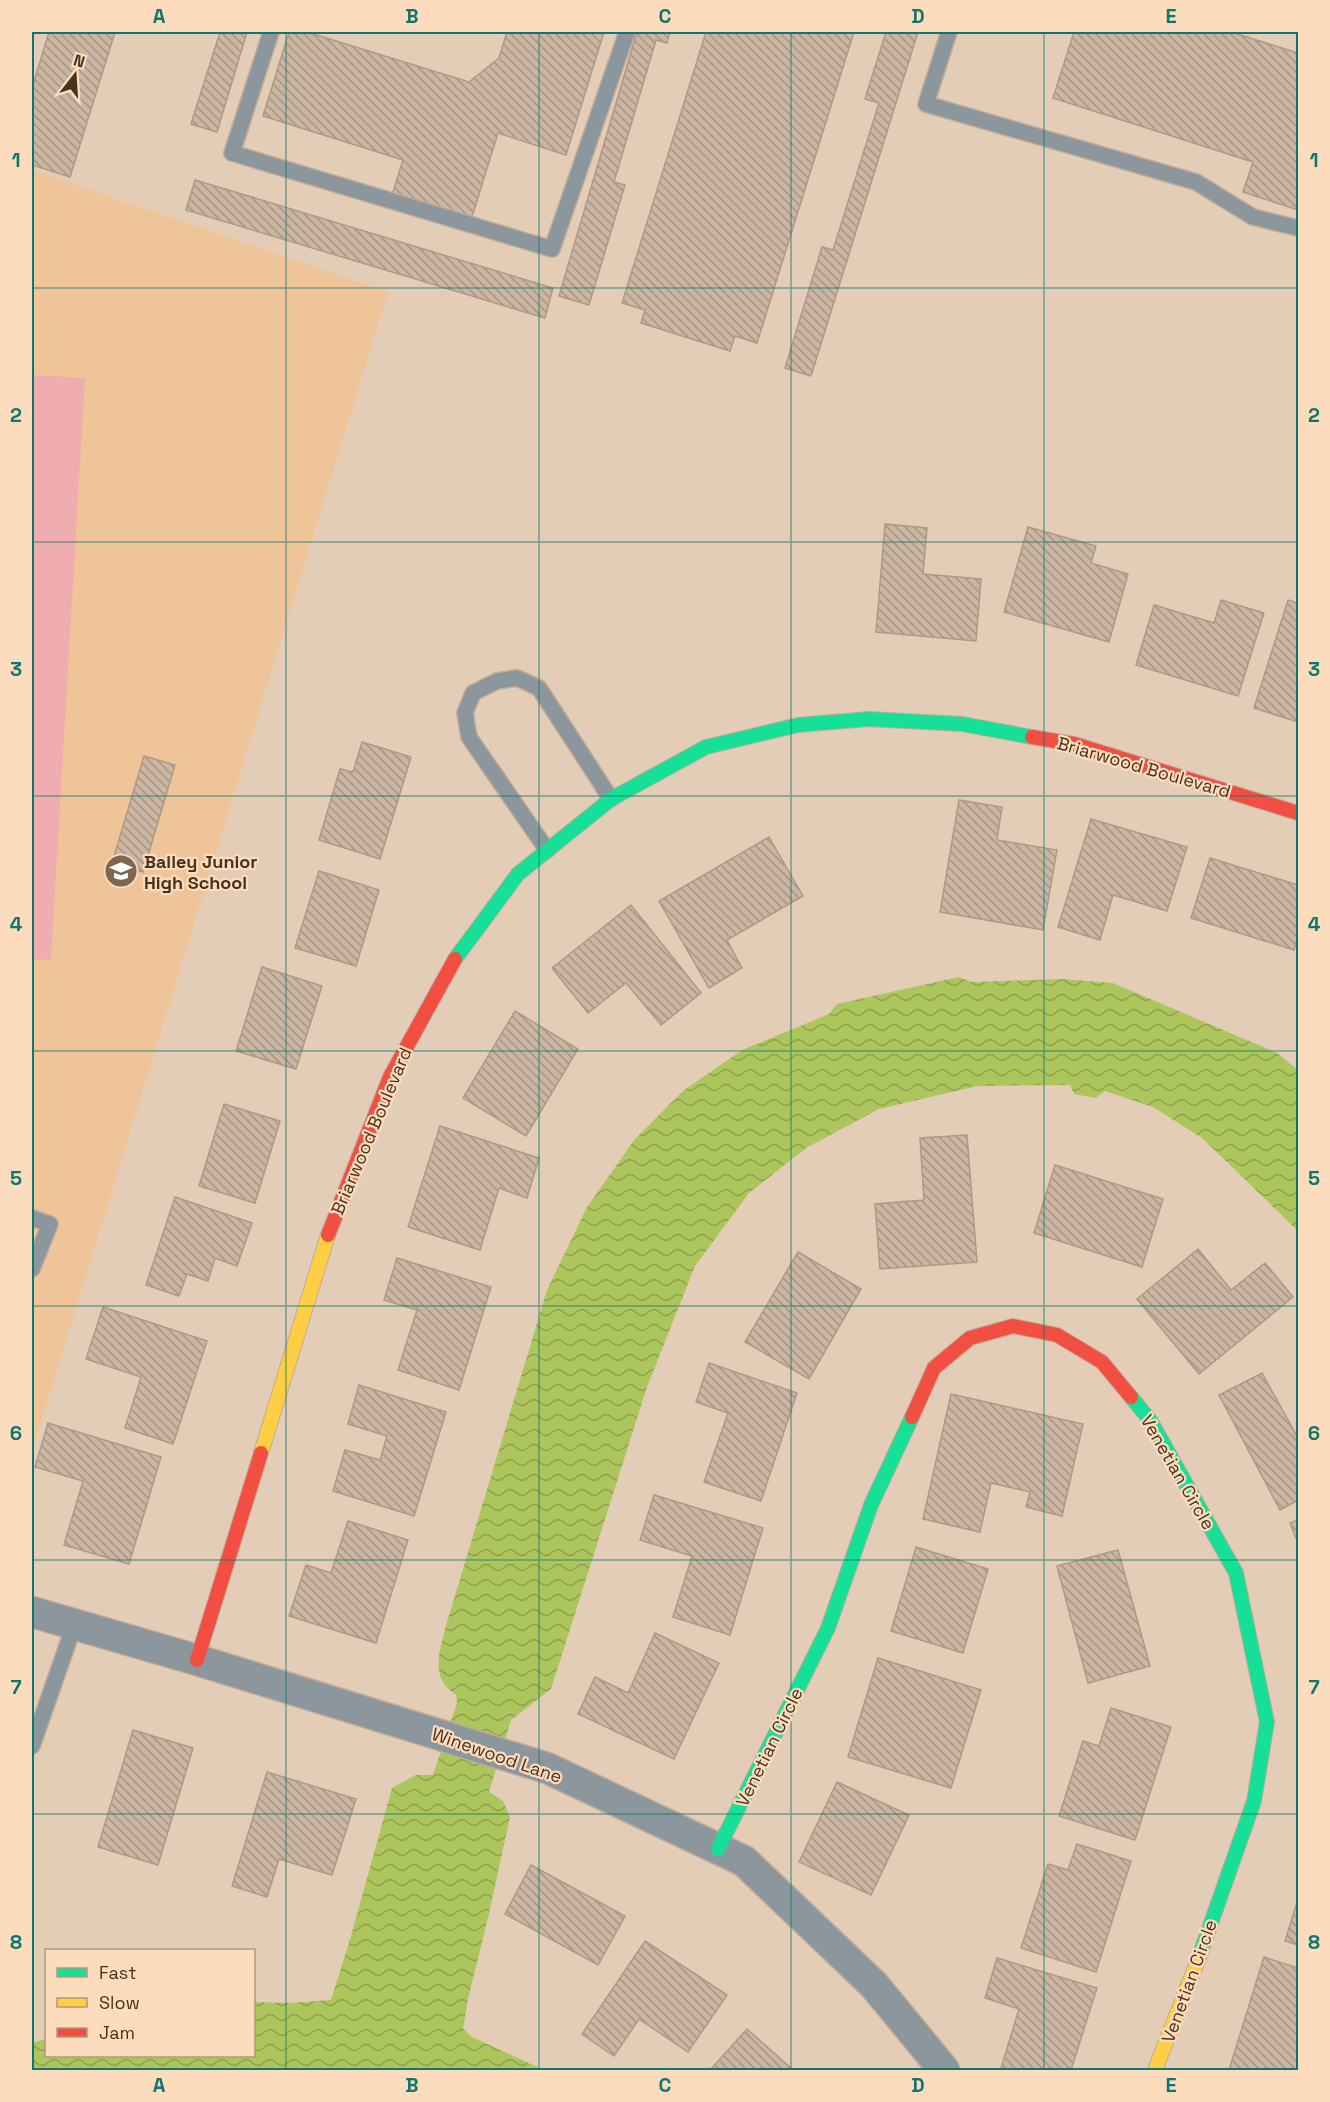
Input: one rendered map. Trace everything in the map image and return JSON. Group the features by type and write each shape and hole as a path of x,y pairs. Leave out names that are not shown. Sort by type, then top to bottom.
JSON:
{"street":[{"name":"Briarwood Boulevard","path":"197,1659 331,1225 390,1077 450,966 518,874 611,799 706,747 798,725 870,719 962,724 1074,744 1299,813"},
{"name":"Venetian Circle","path":"718,1849 828,1628 871,1505 934,1368 970,1338 1013,1326 1057,1335 1102,1362 1150,1420 1236,1573 1268,1722 1254,1802 1188,1988 1155,2070"},
{"name":"Winewood Lane","path":"32,1612 197,1659 547,1768 744,1861 874,1985 944,2070"}],"lane":[{"path":"271,32 232,153 552,249 627,32"},
{"path":"949,32 926,104 1196,182 1253,217 1299,228"},
{"path":"547,850 469,737 465,713 473,693 497,681 517,678 539,688 611,799"},
{"path":"32,1218 50,1224 32,1269"},
{"path":"32,1746 75,1623"}],"shaded area":[{"name":"Bailey Junior High School","path":"32,170 388,292 32,1451"},
{"path":"32,375 85,378 51,960 32,959"}],"water":[{"path":"959,977 971,982 1061,979 1113,983 1277,1053 1298,1070 1298,1231 1202,1138 1153,1107 1105,1091 1096,1098 1074,1094 1070,1085 977,1086 879,1109 806,1148 749,1193 695,1266 647,1387 551,1689 511,1720 489,1792 503,1801 510,1817 463,2029 472,2037 544,2070 32,2070 32,2043 45,2039 45,2057 255,2057 255,2002 289,2003 331,2000 392,1788 416,1775 433,1775 457,1703 456,1695 442,1681 438,1665 445,1629 547,1290 587,1207 635,1139 683,1091 742,1050 829,1014 837,1004"}],"building":[{"path":"49,32 115,32 70,177 32,165 32,88"},
{"path":"220,32 247,32 217,132 191,124"},
{"path":"289,32 307,32 469,82 499,58 507,32 604,32 566,155 498,133 471,220 392,195 403,160 263,116"},
{"path":"637,32 670,32 667,43 656,40 614,182 625,185 589,305 559,296"},
{"path":"706,32 854,32 757,343 735,336 730,351 641,323 645,310 622,303"},
{"path":"886,32 918,32 811,376 785,368 822,247 833,250 879,103 865,99"},
{"path":"1074,32 1231,32 1298,53 1298,210 1243,192 1253,162 1053,98"},
{"path":"195,180 553,288 545,318 186,210"},
{"path":"885,524 927,528 923,574 981,579 976,641 876,632"},
{"path":"1028,527 1096,546 1091,563 1128,574 1109,642 1004,612"},
{"path":"1221,600 1264,613 1238,696 1136,665 1154,605 1214,623"},
{"path":"1288,600 1298,603 1298,722 1254,708"},
{"path":"362,742 411,757 380,859 319,840 340,769 353,772"},
{"path":"144,756 175,765 143,872 112,863"},
{"path":"959,800 1002,807 997,840 1057,850 1043,930 940,912"},
{"path":"1091,819 1187,847 1167,911 1113,895 1100,940 1058,927"},
{"path":"769,837 803,896 727,940 742,968 709,988 659,901"},
{"path":"1210,858 1298,885 1298,936 1294,950 1191,918"},
{"path":"319,871 379,890 356,966 295,948"},
{"path":"631,905 701,993 661,1025 626,983 588,1013 552,968"},
{"path":"262,967 322,986 296,1069 236,1051"},
{"path":"515,1011 578,1049 526,1136 463,1098"},
{"path":"224,1104 280,1121 255,1203 199,1186"},
{"path":"440,1126 539,1158 527,1198 499,1188 480,1250 408,1227"},
{"path":"967,1135 977,1262 880,1269 875,1204 924,1200 920,1138"},
{"path":"1055,1165 1163,1199 1142,1267 1034,1233"},
{"path":"175,1197 252,1223 237,1266 215,1258 208,1281 187,1274 179,1296 146,1285"},
{"path":"1198,1249 1231,1290 1265,1263 1293,1297 1199,1374 1137,1299"},
{"path":"798,1252 861,1289 809,1379 745,1342"},
{"path":"397,1258 491,1287 459,1390 398,1370 417,1310 384,1300"},
{"path":"103,1307 207,1341 173,1444 125,1428 141,1377 86,1359"},
{"path":"709,1363 797,1393 761,1501 704,1482 728,1413 696,1402"},
{"path":"1262,1373 1298,1438 1298,1500 1280,1510 1219,1395"},
{"path":"359,1385 446,1412 414,1516 333,1491 345,1450 380,1460 387,1436 348,1424"},
{"path":"951,1394 1083,1424 1062,1516 1026,1507 1030,1492 991,1483 980,1532 923,1519"},
{"path":"48,1423 161,1457 129,1564 64,1545 83,1481 35,1467"},
{"path":"654,1495 763,1528 730,1635 673,1617 692,1556 640,1540"},
{"path":"1298,1520 1298,1543 1290,1523"},
{"path":"348,1521 408,1540 376,1643 289,1616 306,1565 331,1573"},
{"path":"916,1547 988,1569 963,1653 891,1631"},
{"path":"1118,1550 1150,1666 1088,1683 1057,1566"},
{"path":"655,1633 719,1663 674,1759 578,1714 595,1677 628,1693"},
{"path":"878,1658 981,1690 951,1788 848,1757"},
{"path":"1111,1708 1171,1727 1135,1840 1059,1816 1083,1741 1099,1746"},
{"path":"133,1730 193,1748 158,1865 98,1847"},
{"path":"267,1772 356,1799 332,1875 279,1859 267,1897 232,1886"},
{"path":"837,1782 909,1815 871,1895 799,1862"},
{"path":"1077,1844 1131,1861 1096,1972 1021,1948 1048,1864 1068,1870"},
{"path":"531,1865 625,1916 598,1965 505,1914"},
{"path":"1298,1899 1298,1945 1285,1941"},
{"path":"645,1941 727,1995 688,2052 639,2019 614,2056 582,2034"},
{"path":"1264,1957 1298,1968 1298,2070 1229,2070"},
{"path":"997,1958 1097,1988 1071,2070 1001,2068 1019,2009 985,1998"},
{"path":"747,2029 793,2070 710,2070"}],"traffic: fast":[{"path":"455,959 518,874 611,799 706,747 798,725 869,719 962,724 1032,737"},
{"path":"1131,1397 1150,1420 1236,1573 1267,1722 1254,1801 1198,1960"},
{"path":"718,1849 828,1628 871,1505 912,1417"}],"traffic: slow":[{"path":"261,1453 328,1235"},
{"path":"1155,2070 1198,1960"}],"traffic: jam":[{"path":"1032,737 1074,744 1298,813"},
{"path":"328,1235 390,1077 455,959"},
{"path":"912,1417 934,1368 970,1338 1013,1326 1057,1335 1102,1362 1131,1397"},
{"path":"197,1660 261,1453"}],"place":[{"name":"Bailey Junior High School","path":"121,871"}]}
